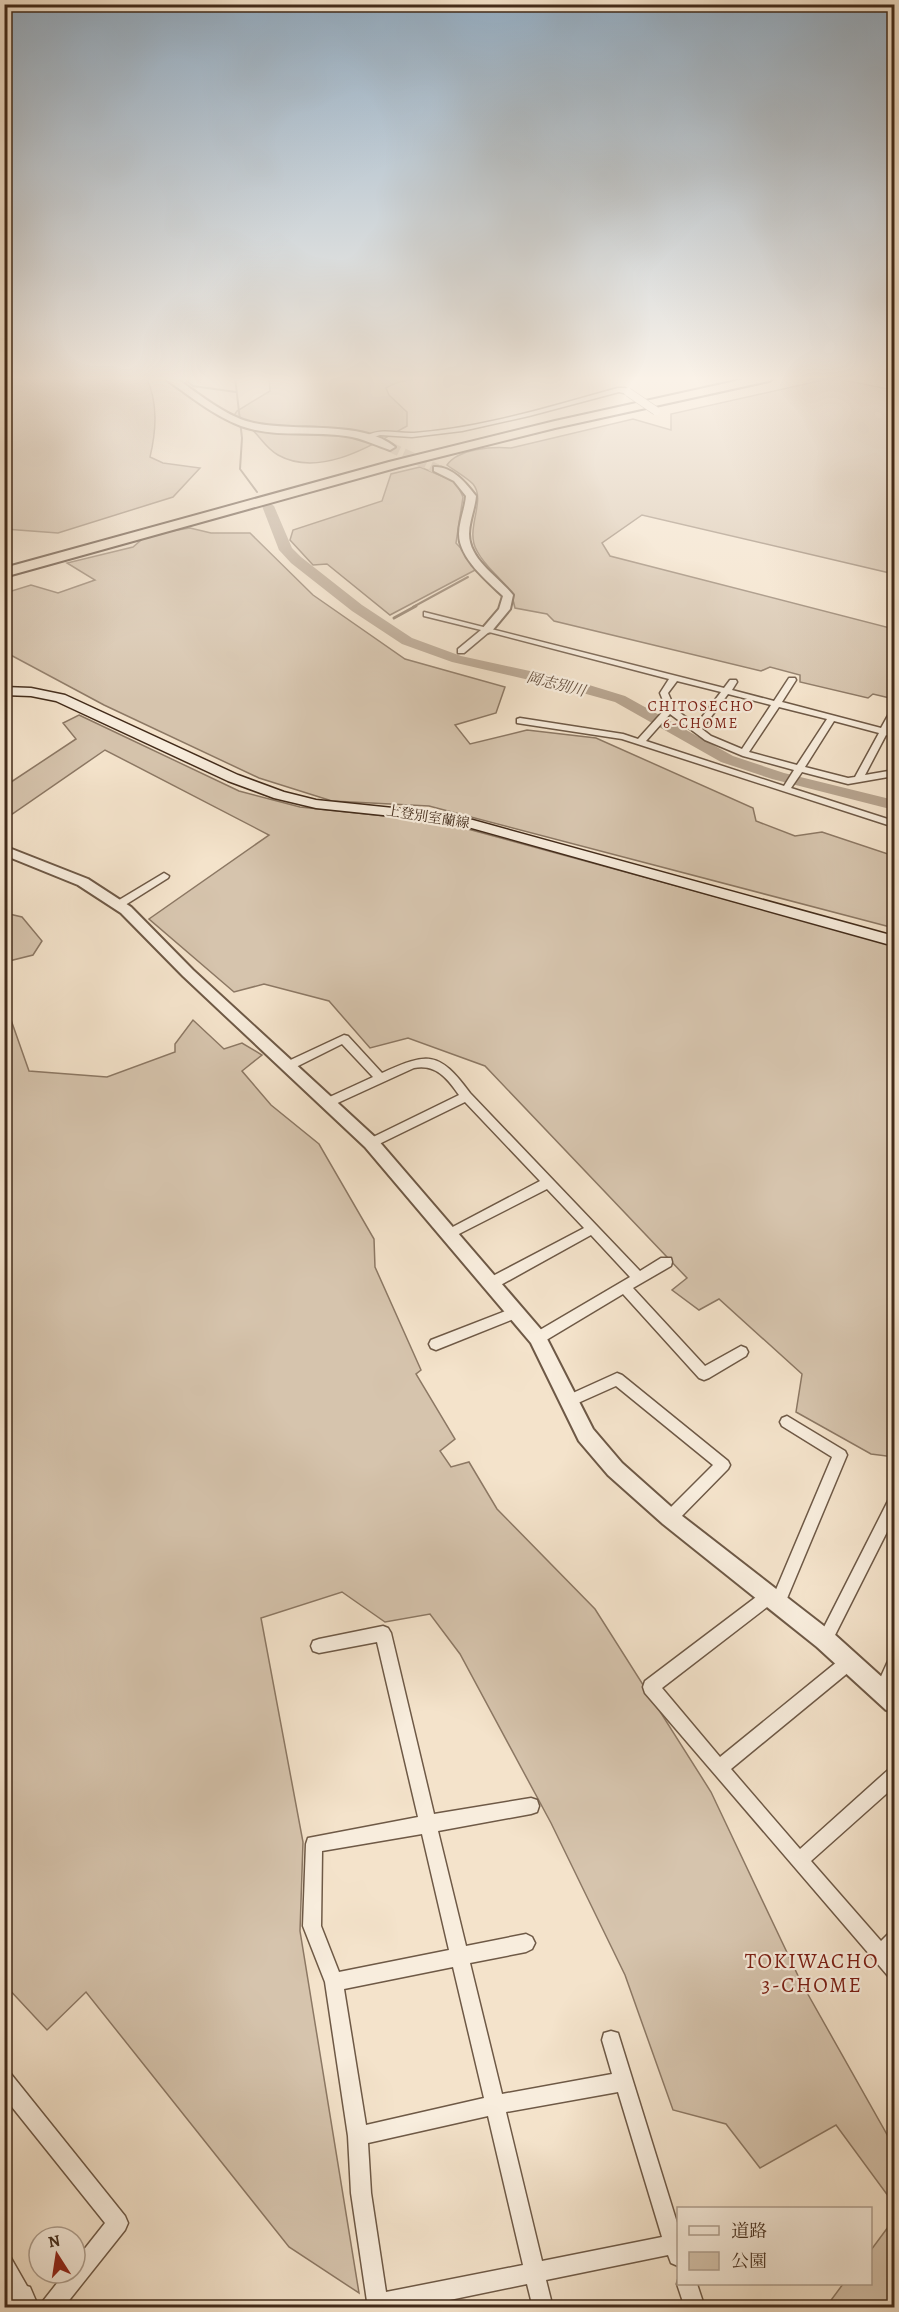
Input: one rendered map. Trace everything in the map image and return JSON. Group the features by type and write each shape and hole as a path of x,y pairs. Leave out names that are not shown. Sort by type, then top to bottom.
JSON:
{"highway":[{"path":"4,566 296,485"},
{"path":"4,573 198,516 316,485"}],"main road":[{"name":"上登別室蘭線","path":"4,691 31,692 60,698 233,778 279,795 316,804 451,818 894,941"}],"street":[{"path":"461,651 487,630 509,603 508,595 469,553 465,544 464,535 471,496 462,485"},
{"path":"427,614 890,732"},
{"path":"640,742 669,712 671,708 664,693 675,677"},
{"path":"744,753 792,680"},
{"path":"698,729 733,682"},
{"path":"669,712 698,729 708,738 797,771 848,781 894,773"},
{"path":"858,780 890,732 894,712"},
{"path":"787,787 832,718"},
{"path":"520,721 615,735 787,787 894,824"},
{"path":"4,850 83,882 118,905 371,1143 538,1338 586,1435 615,1469 670,1518 825,1640 888,1697"},
{"path":"118,905 164,876"},
{"path":"288,1066 344,1039 380,1078"},
{"path":"327,1103 418,1062 436,1063 443,1066 466,1096 639,1278"},
{"path":"371,1143 466,1096"},
{"path":"449,1234 549,1182"},
{"path":"492,1283 592,1229"},
{"path":"538,1338 666,1262"},
{"path":"624,1287 704,1374 741,1352"},
{"path":"436,1344 516,1312"},
{"path":"569,1401 617,1379 723,1465 670,1518"},
{"path":"787,1422 840,1455 773,1600 651,1687 894,1970"},
{"path":"825,1640 894,1504"},
{"path":"319,1646 383,1633 543,2307"},
{"path":"719,1768 849,1662"},
{"path":"888,1697 894,1666"},
{"path":"800,1861 894,1776"},
{"path":"531,1806 314,1844 312,1926 334,1982 358,2136 361,2193 378,2306 535,2272 677,2250 611,2040"},
{"path":"880,1954 894,1940"},
{"path":"334,1982 526,1943"},
{"path":"358,2136 494,2105 624,2080"},
{"path":"4,2081 118,2223 50,2307"},
{"path":"4,2265 22,2303"},
{"path":"688,2285 695,2307"}],"green space":[{"path":"5,485 184,485 173,497 58,533 5,529"},
{"path":"387,485 457,485 463,497 456,543 479,568 390,615 327,564 313,565 290,540 293,530 382,501"},
{"path":"474,485 894,485 894,574 642,515 602,543 610,556 894,629 894,699 873,694 868,698 800,682 800,675 770,667 761,671 554,621 547,614 515,608 509,591 482,559 474,543 477,491"},
{"path":"190,528 211,533 250,533 313,595 405,659 505,687 496,713 455,725 470,744 527,730 596,738 753,808 756,821 795,836 822,832 894,856 894,928 429,806 332,801 259,778 104,705 5,652 5,593 31,585 58,593 95,580 67,563 133,547 147,535"},
{"path":"79,715 239,791 300,807 442,822 894,945 894,1457 871,1454 796,1412 802,1374 719,1299 699,1310 672,1290 687,1278 485,1066 408,1038 370,1048 329,1001 264,984 234,992 149,919 269,835 105,750 5,819 5,786 76,739 63,723"},
{"path":"5,913 22,917 42,941 33,955 5,962"},
{"path":"4,1000 29,1071 107,1077 175,1052 175,1044 193,1020 224,1049 242,1043 262,1055 242,1071 271,1105 319,1144 374,1239 375,1267 421,1370 416,1374 455,1439 440,1451 451,1467 469,1462 497,1509 595,1609 711,1792 801,1982 894,2147 894,2204 836,2125 760,2168 726,2124 673,2110 625,1975 551,1823 460,1654 430,1614 385,1622 342,1592 261,1618 303,1842 300,1931 359,2293 289,2247 86,1992 47,2030 5,1985"},
{"path":"894,2219 894,2307 826,2307 842,2285 872,2285 872,2249"}],"waterway":[{"name":"岡志別川","path":"252,485 257,492"},
{"name":"岡志別川","path":"268,506 286,550 296,560 357,608 407,641 457,659 576,686 620,699 727,759 778,776 894,805"},
{"path":"413,607 468,577"},
{"path":"394,618 416,606"}],"district":[{"name":"CHITOSECHO 6-CHOME","path":"701,714"},
{"name":"TOKIWACHO 3-CHOME","path":"812,1973"}]}
